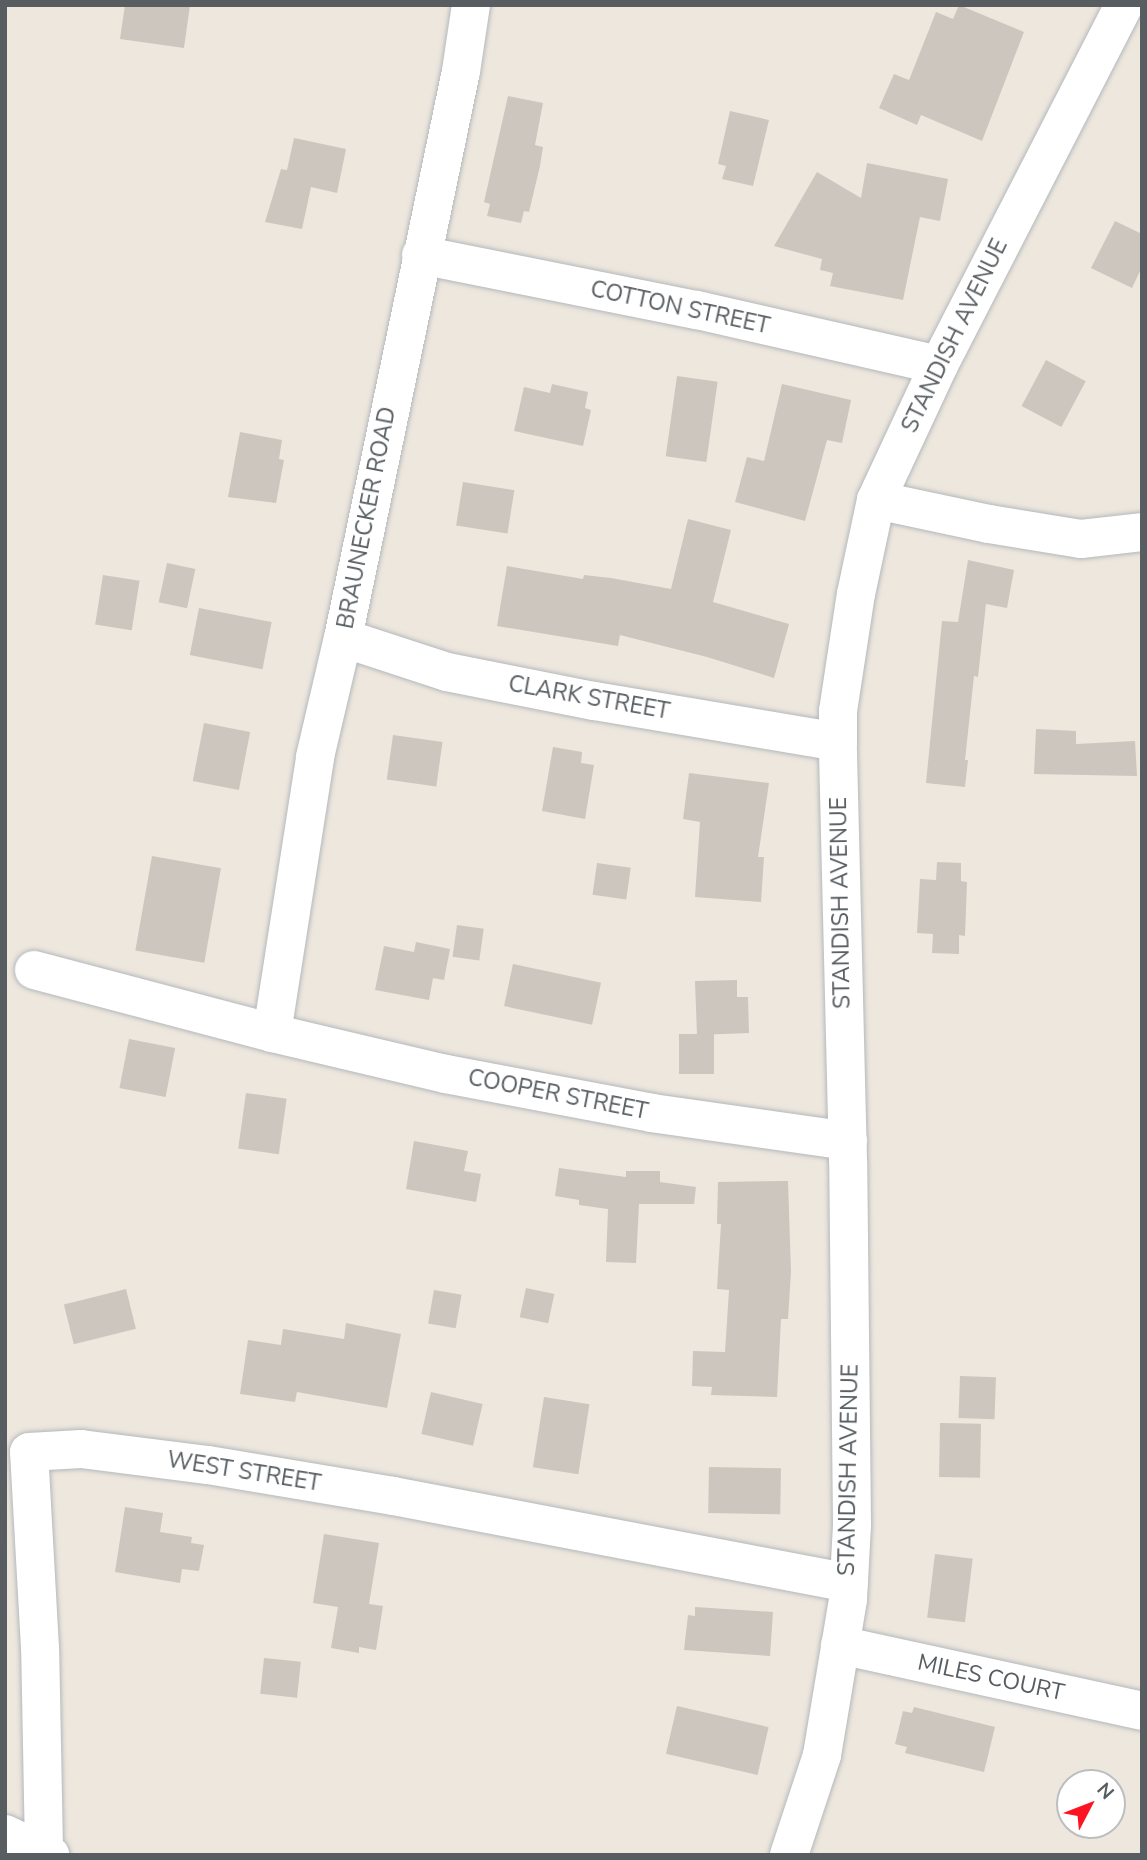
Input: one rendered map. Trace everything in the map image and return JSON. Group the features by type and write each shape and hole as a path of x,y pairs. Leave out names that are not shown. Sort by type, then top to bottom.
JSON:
{"street":[{"name":"BRAUNECKER ROAD","path":"272,1033 315,757 343,638 461,71 471,5"},
{"name":"STANDISH AVENUE","path":"789,1855 822,1755 849,1583 852,1525 848,1141 838,711 856,594 876,500 939,365 1124,5"},
{"name":"COTTON STREET","path":"421,255 697,310 939,365"},
{"path":"876,500 989,524 1081,539 1142,532"},
{"name":"CLARK STREET","path":"343,638 447,672 838,742"},
{"name":"COOPER STREET","path":"34,970 272,1033 446,1074 652,1113 848,1141"},
{"name":"WEST STREET","path":"47,1852 40,1648 17,1452 81,1449 208,1465 393,1496 849,1583"},
{"name":"MILES COURT","path":"840,1645 1142,1711"},
{"path":"5,1834 47,1852"}],"building":[{"path":"125,5 190,5 184,48 120,39"},
{"path":"959,5 1024,32 982,141 921,115 917,125 879,108 894,74 909,80 936,12 953,19"},
{"path":"508,96 543,103 535,145 543,147 540,166 529,212 524,211 521,223 487,216 490,204 484,202"},
{"path":"730,111 769,120 753,186 722,179 726,166 718,164"},
{"path":"294,138 346,149 337,193 311,187 302,229 265,222 281,169 287,170"},
{"path":"867,163 948,179 940,221 920,217 903,300 830,286 833,273 820,270 822,259 774,246 817,172 861,198"},
{"path":"1115,221 1142,234 1142,267 1132,288 1091,268"},
{"path":"1046,360 1086,381 1061,427 1022,406"},
{"path":"677,376 718,382 706,462 666,456"},
{"path":"552,384 588,392 585,408 591,410 583,446 514,431 524,387 550,393"},
{"path":"782,384 851,400 842,443 827,440 805,521 735,502 747,457 764,461"},
{"path":"240,432 282,440 279,459 284,460 276,503 228,497"},
{"path":"463,482 514,490 507,534 456,525"},
{"path":"688,519 731,530 713,602 789,624 774,678 707,657 620,635 618,646 497,626 507,566 583,579 584,575 611,578 671,589"},
{"path":"968,560 1014,570 1007,608 986,604 978,677 974,676 965,760 968,760 965,787 926,783 942,621 958,622"},
{"path":"167,563 195,569 187,608 159,602"},
{"path":"103,575 140,581 132,630 95,624"},
{"path":"199,608 272,622 262,669 190,655"},
{"path":"204,723 250,732 239,790 193,781"},
{"path":"1036,729 1076,731 1076,744 1135,741 1137,776 1034,774"},
{"path":"393,735 443,742 436,787 387,780"},
{"path":"553,747 582,752 581,763 594,765 585,819 542,811"},
{"path":"689,773 769,783 758,857 764,857 761,902 695,897 700,822 683,819"},
{"path":"152,856 221,868 204,963 135,951"},
{"path":"937,862 961,863 961,881 967,882 965,936 959,935 959,954 932,953 933,934 917,933 920,879 936,880"},
{"path":"597,863 631,868 626,899 593,895"},
{"path":"457,925 484,929 479,960 453,957"},
{"path":"416,942 450,949 444,980 433,978 429,1000 375,990 384,946 414,952"},
{"path":"513,964 601,983 592,1025 504,1006"},
{"path":"737,980 737,997 748,997 749,1033 697,1035 695,981"},
{"path":"679,1034 714,1034 714,1074 679,1074"},
{"path":"129,1039 175,1048 166,1097 119,1088"},
{"path":"246,1093 287,1099 279,1154 238,1148"},
{"path":"414,1141 468,1151 464,1171 481,1174 476,1202 406,1189"},
{"path":"559,1168 626,1177 626,1171 660,1171 660,1182 696,1187 694,1204 639,1204 636,1263 606,1262 608,1209 579,1205 579,1200 555,1196"},
{"path":"788,1181 791,1272 788,1319 781,1319 777,1397 711,1395 712,1387 692,1386 693,1351 725,1352 729,1290 717,1289 721,1224 717,1224 718,1182"},
{"path":"526,1288 554,1294 548,1323 520,1317"},
{"path":"126,1289 136,1329 74,1344 64,1304"},
{"path":"434,1290 462,1295 456,1328 428,1323"},
{"path":"346,1323 401,1334 387,1408 297,1392 295,1402 240,1394 248,1340 281,1345 283,1329 344,1339"},
{"path":"960,1376 996,1377 995,1419 959,1418"},
{"path":"431,1392 483,1404 473,1446 421,1434"},
{"path":"544,1397 589,1404 578,1474 533,1467"},
{"path":"940,1423 981,1424 980,1478 939,1477"},
{"path":"709,1467 781,1468 780,1514 708,1513"},
{"path":"125,1507 163,1513 160,1532 192,1537 191,1543 204,1545 199,1571 182,1569 180,1583 115,1572"},
{"path":"324,1534 379,1543 369,1604 383,1606 376,1650 359,1647 359,1653 331,1648 338,1607 313,1603"},
{"path":"935,1554 973,1559 965,1622 927,1618"},
{"path":"695,1607 773,1612 770,1656 684,1650 688,1615 695,1616"},
{"path":"264,1658 301,1662 297,1698 260,1694"},
{"path":"677,1706 769,1727 758,1775 666,1754"},
{"path":"914,1707 995,1727 984,1772 905,1753 907,1747 895,1744 903,1711 912,1713"}]}
